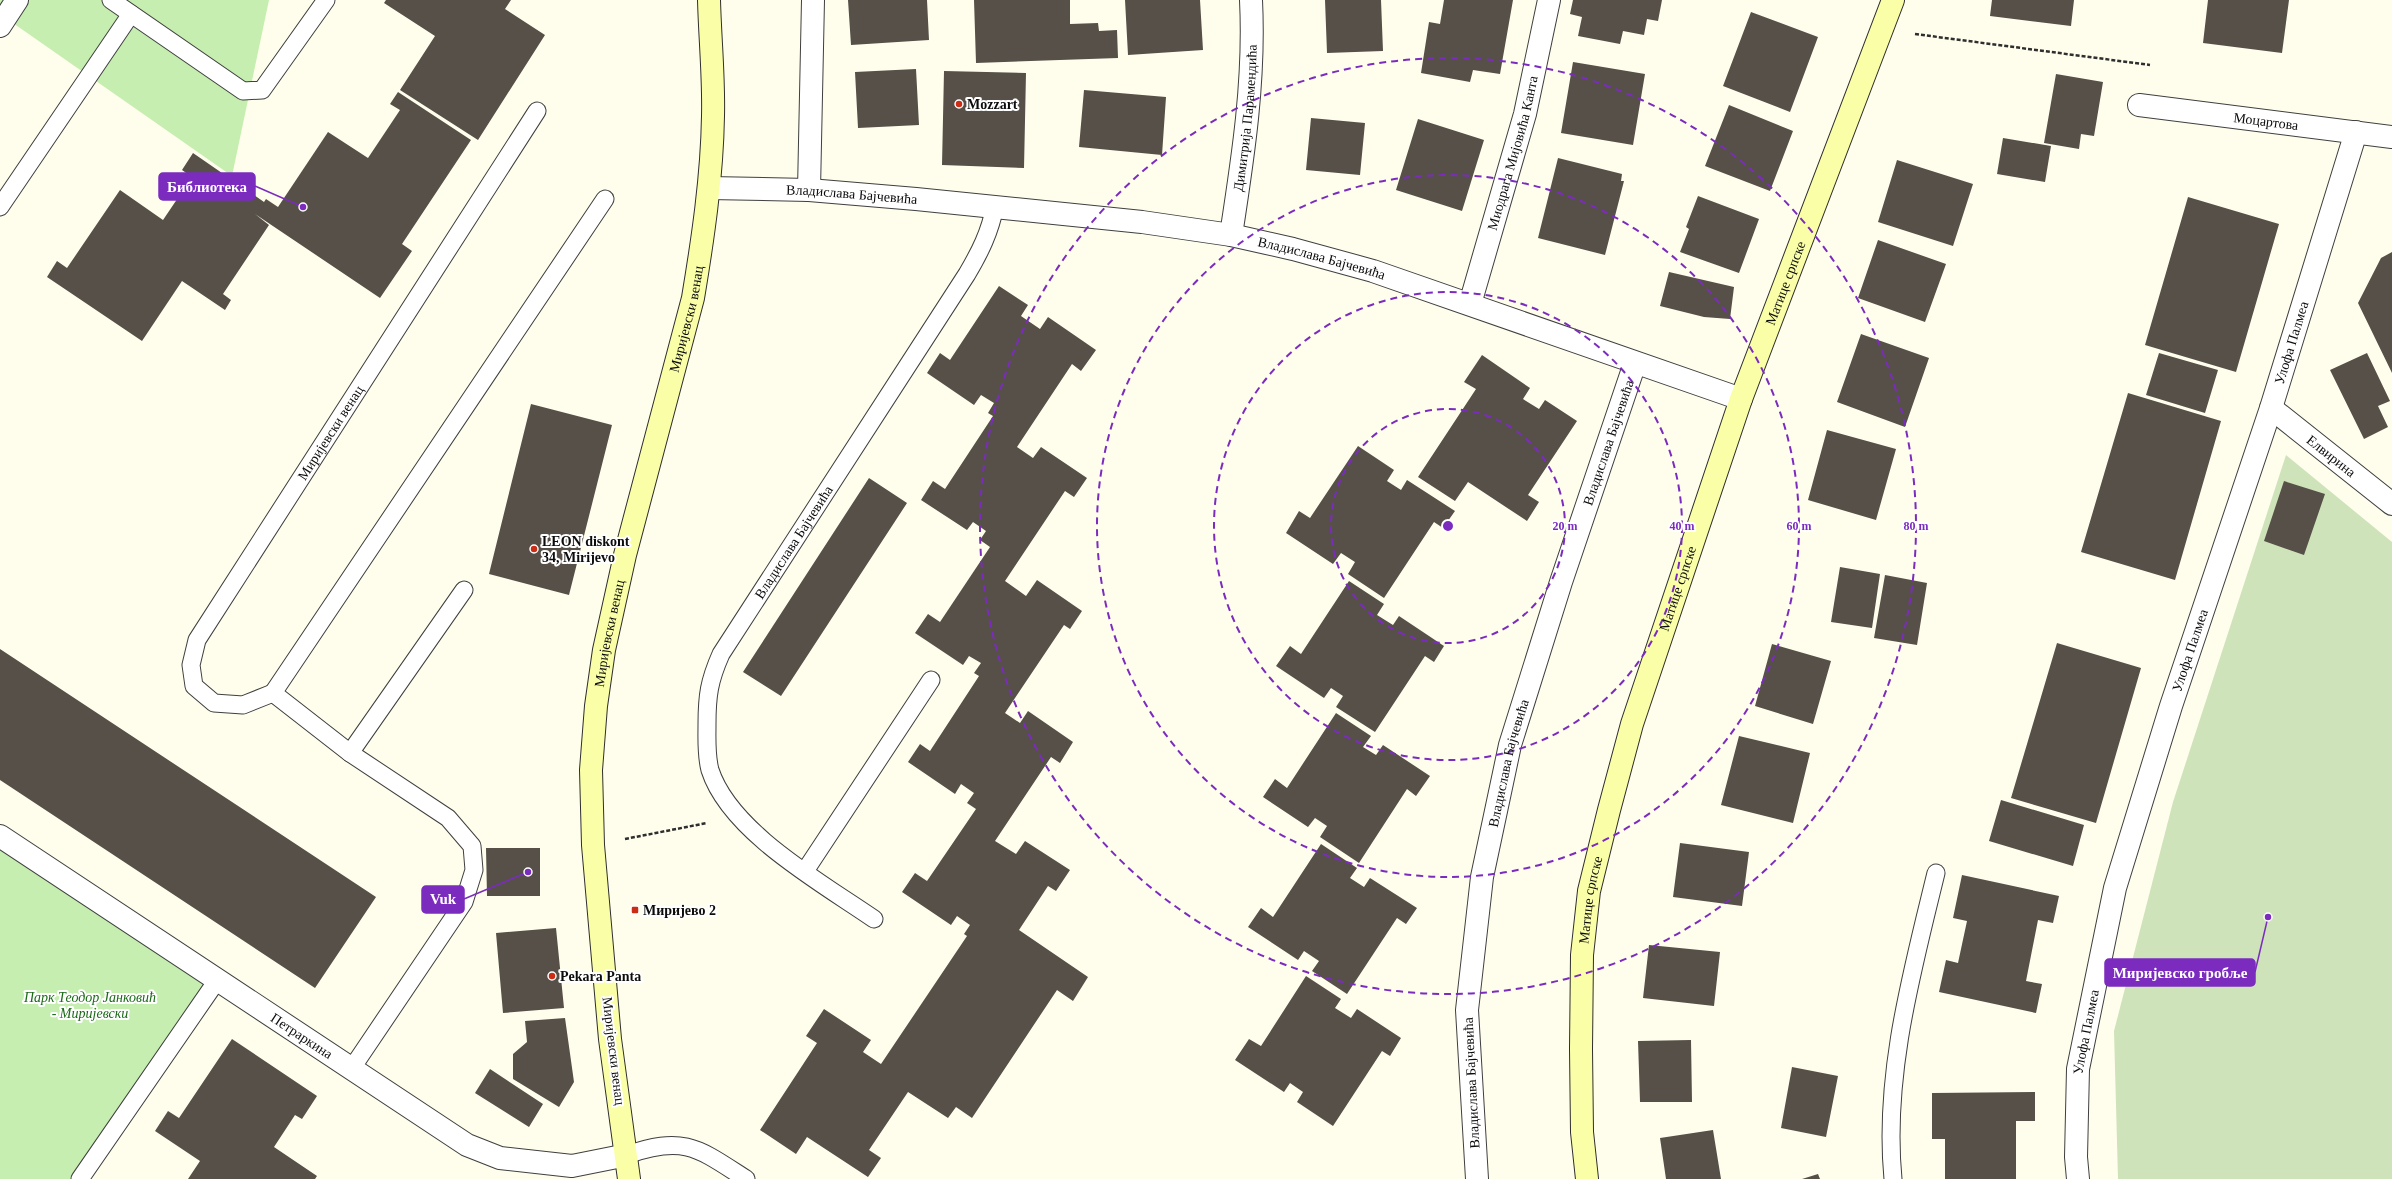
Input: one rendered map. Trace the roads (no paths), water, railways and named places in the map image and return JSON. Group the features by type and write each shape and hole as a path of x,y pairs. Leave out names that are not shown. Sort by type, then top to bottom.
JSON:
{"main road":[{"name":"Миријевски венац","path":"629,1179 627,1155 610,1039 593,845 591,770 596,706 604,650 625,555 693,298 709,188 713,116 709,0"},
{"name":"Матице српске","path":"1586,1179 1582,1132 1580,1049 1582,955 1589,891 1632,724 1741,399 1893,0"}],"street":[{"path":"0,26 17,0"},
{"path":"809,190 813,0"},
{"name":"Димитрија Парамендића","path":"1231,235 1245,144 1253,54 1251,0"},
{"name":"Миодрага Мијовића Канта","path":"1470,304 1525,114 1549,0"},
{"name":"Моцартова","path":"2140,105 2392,137"},
{"name":"Улофа Палмеа","path":"2078,1179 2076,1157 2078,1069 2115,888 2171,706 2271,408 2356,132"},
{"name":"Владислава Бајчевића","path":"709,188 809,190 995,206 1142,222 1231,235 1293,249 1366,269 1741,399"},
{"name":"Владислава Бајчевића","path":"1476,1179 1467,1010 1482,877 1510,745 1562,582 1635,363"},
{"name":"Елвирина","path":"2271,408 2392,504"},
{"name":"Петраркина","path":"0,836 218,978 467,1145 500,1158 572,1166 627,1155"}],"lane":[{"path":"111,0 243,91 262,90 326,0"},
{"path":"0,207 131,14"},
{"name":"Миријевски венац","path":"273,693 243,705 214,703 194,686 191,665 197,640 537,111"},
{"path":"352,1068 464,902 474,870 472,846 448,818 350,752 273,693 605,199"},
{"name":"Владислава Бајчевића","path":"874,919 767,843 738,816 723,796 710,770 706,746 706,700 710,678 721,654 922,347 984,246 991,226 995,206"},
{"path":"350,752 464,590"},
{"path":"805,871 931,680"},
{"path":"1893,1179 1891,1152 1893,1077 1916,954 1936,873"},
{"path":"80,1179 218,978"},
{"path":"627,1155 651,1147 670,1144 688,1146 704,1152 746,1179"}],"place":[{"name":"Mozzart","path":"959,104"},
{"name":"Библиотека","path":"303,207"},
{"name":"LEON diskont 34, Mirijevo","path":"534,549"},
{"name":"Vuk","path":"528,872"},
{"name":"Миријево 2","path":"635,910"},
{"name":"Миријевско гробље","path":"2268,917"},
{"name":"Pekara Panta","path":"552,976"}],"park label":[{"name":"Парк Теодор Јанковић - Миријевски","path":"90,1006"}]}
